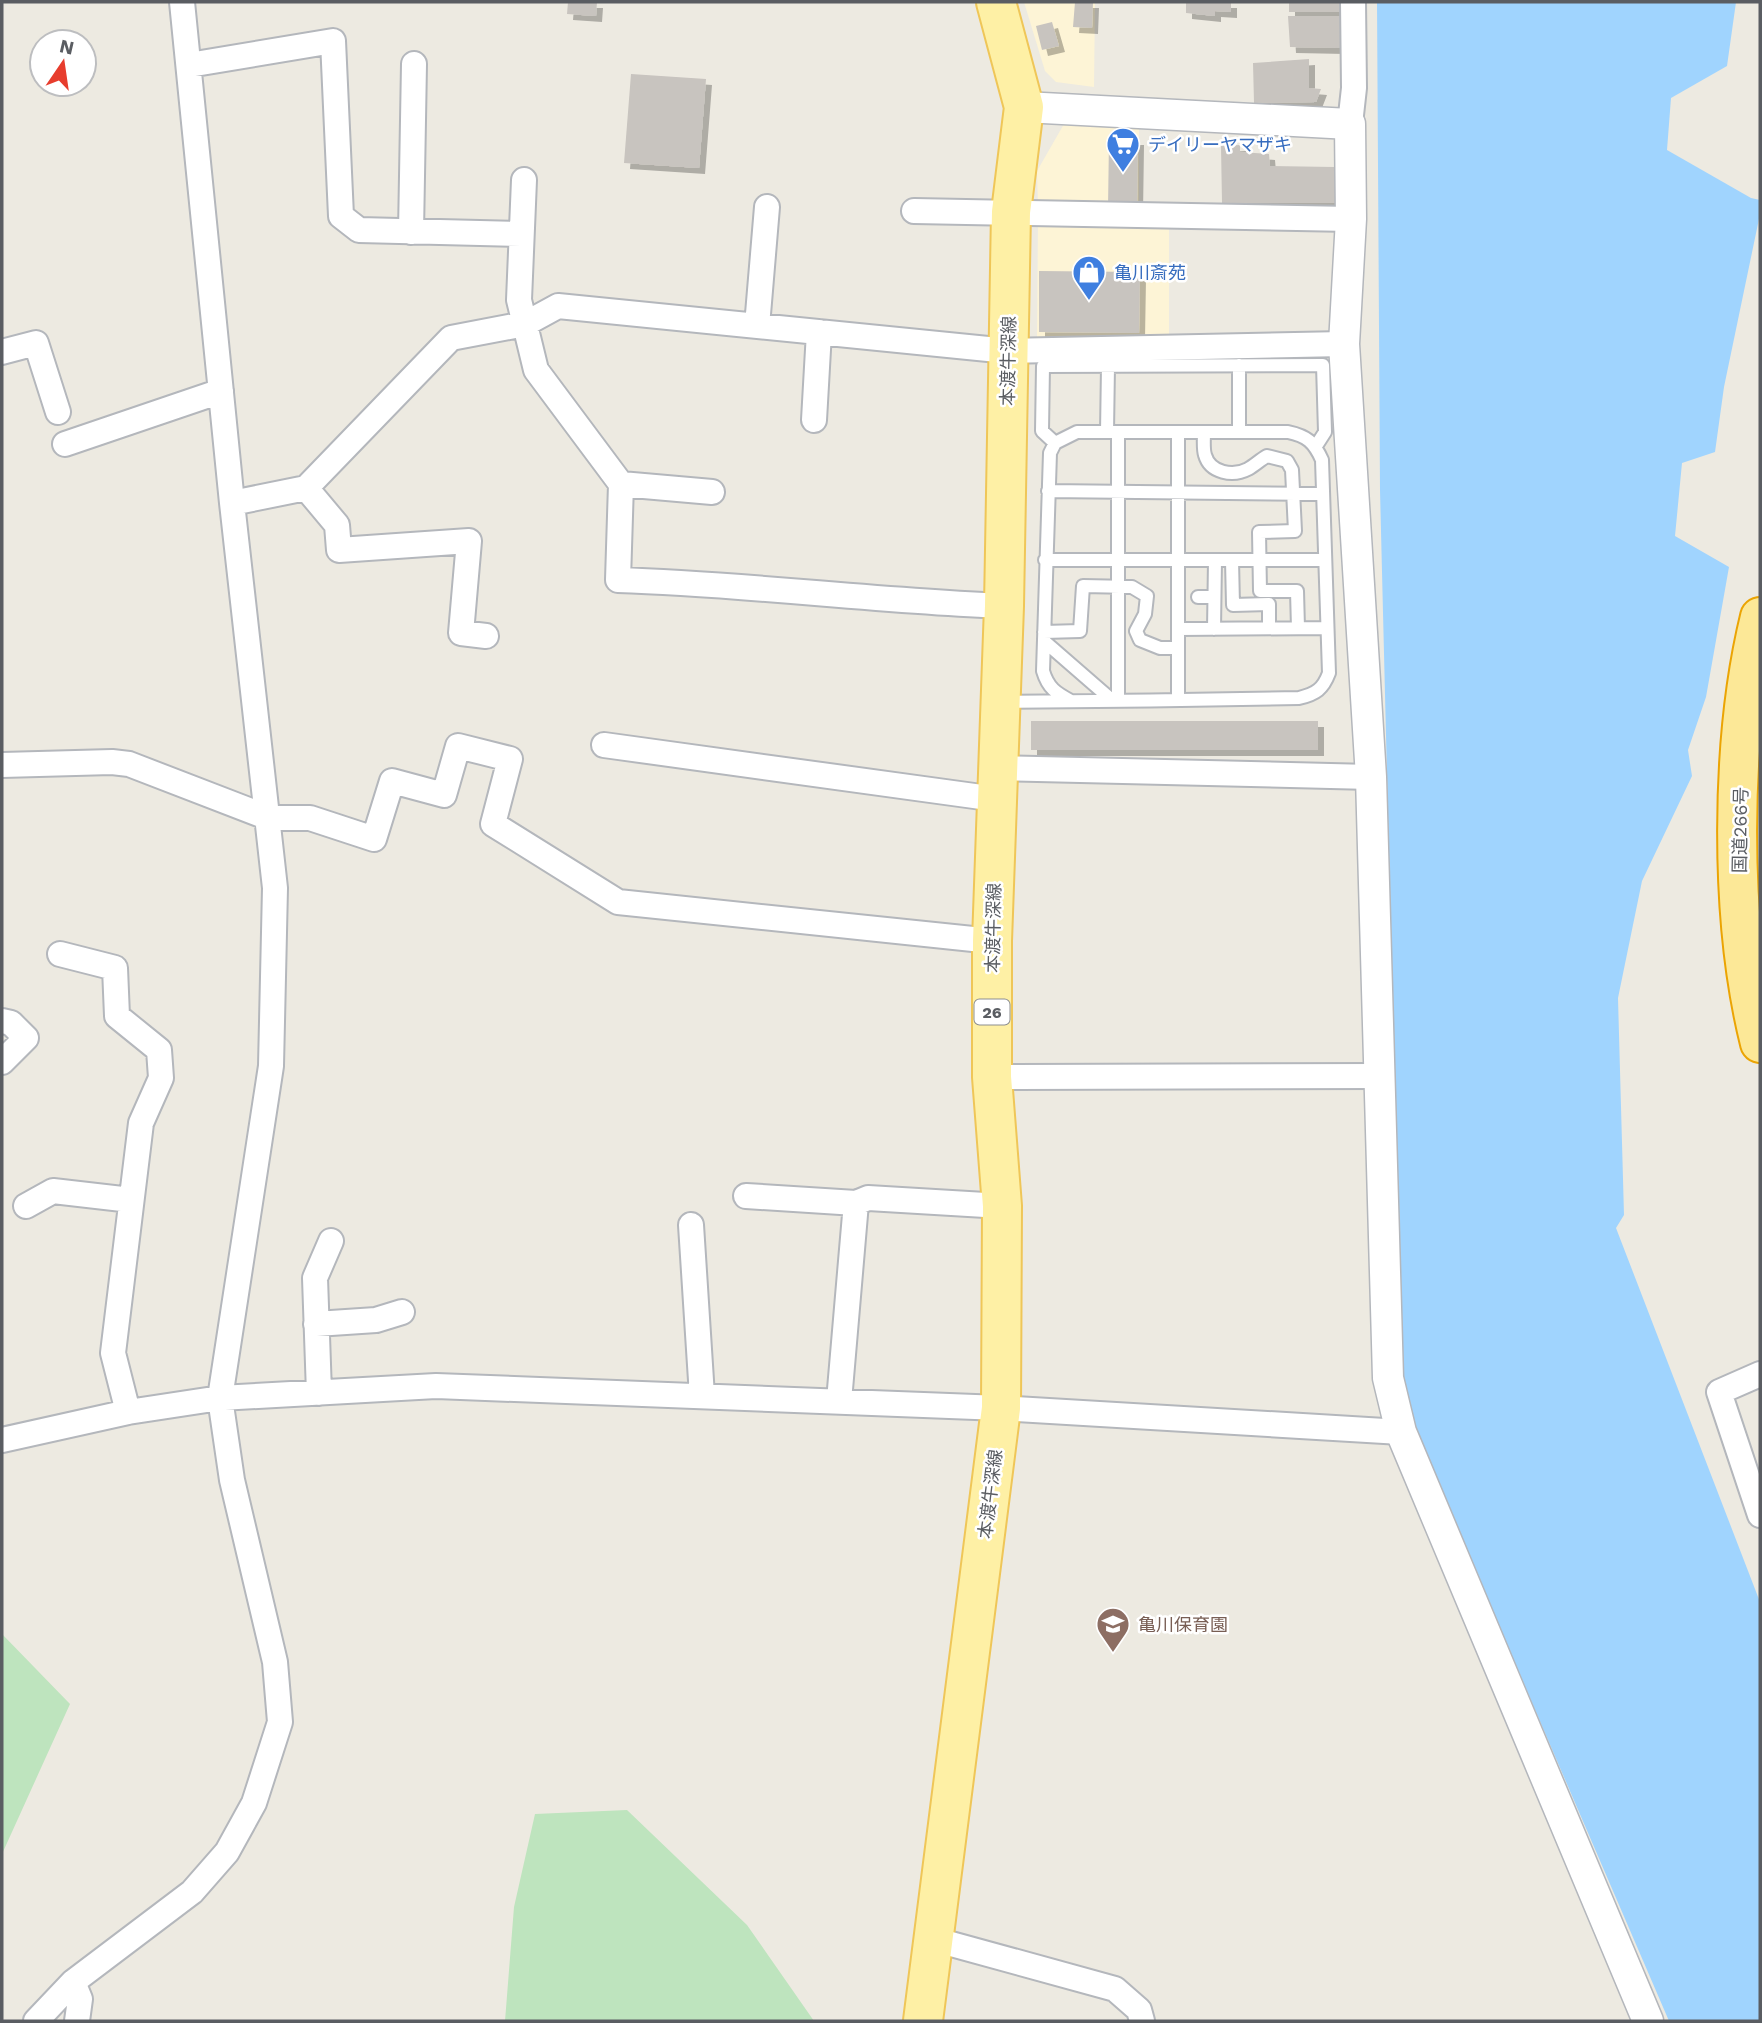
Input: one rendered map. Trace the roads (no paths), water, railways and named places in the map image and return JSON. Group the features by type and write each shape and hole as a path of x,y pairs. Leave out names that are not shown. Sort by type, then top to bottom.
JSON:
{"highway":[{"name":"国道266号","path":"1758,638 1753,696 1741,735 1750,891 1746,969 1760,1043"}],"main road":[{"name":"本渡牛深線","path":"923,2021 1001,1408 1002,1206 992,1077 992,941 1004,606 1011,212 1024,107 996,2"}],"street":[{"path":"36,2021 73,1982 192,1892 226,1852 254,1803 280,1722 275,1662 232,1480 220,1398 271,1066 275,888 232,503 183,2"},
{"path":"1353,2 1351,219 1344,344 1371,777 1388,1378 1401,1432 1648,2021"},
{"path":"189,65 333,41 341,216 359,230 522,234"},
{"path":"411,232 414,64"},
{"path":"1024,107 1350,124"},
{"path":"524,180 519,300 536,370 621,484 618,580 706,583 918,603 1004,606"},
{"path":"757,326 767,207"},
{"path":"914,211 1351,219"},
{"path":"232,503 306,488 451,338 525,324 558,306 1009,351 1344,344"},
{"path":"814,420 819,332"},
{"path":"2,352 36,343 58,412"},
{"path":"65,444 221,391"},
{"path":"621,484 712,492"},
{"path":"306,488 337,525 339,550 469,541 461,633 486,636"},
{"path":"604,745 997,783 1371,777"},
{"path":"2,765 112,762 129,764 269,818 310,818 374,839 392,781 444,794 458,746 510,759 494,824 618,902 992,941"},
{"path":"60,954 115,968 117,1016 159,1051 161,1079 141,1123 113,1353 128,1412"},
{"path":"2,1021 11,1023 26,1038 2,1062"},
{"path":"992,1077 1381,1076"},
{"path":"26,1206 53,1191 131,1200"},
{"path":"746,1196 856,1203 867,1198 1002,1206"},
{"path":"839,1401 856,1203"},
{"path":"691,1225 702,1396"},
{"path":"319,1393 315,1278 331,1241"},
{"path":"316,1324 376,1321 402,1312"},
{"path":"1760,1374 1718,1392 1760,1515"},
{"path":"2,1440 128,1412 220,1398 436,1386 1001,1408 1401,1432"},
{"path":"933,1939 1115,1989 1139,2010 1142,2021"},
{"path":"73,1982 80,1999 77,2021"}],"lane":[{"path":"1239,365 1239,432"},
{"path":"1055,443 1042,431 1043,366 1323,365 1325,432 1316,446"},
{"path":"1108,366 1119,492 1116,701"},
{"path":"999,702 1299,698 1315,694 1324,686 1329,673 1322,460 1316,446 1305,436 1288,432 1077,432 1055,443 1050,453 1048,491 1043,671 1047,684 1055,693 1071,701"},
{"path":"1178,432 1178,700"},
{"path":"1203,432 1204,455 1211,466 1221,472 1234,473 1249,469 1267,456 1287,461 1292,470 1296,531 1259,532 1261,591 1297,591 1298,628"},
{"path":"1048,491 1323,494"},
{"path":"1045,560 1325,560"},
{"path":"1214,629 1215,560"},
{"path":"1232,560 1233,605 1269,604 1269,628"},
{"path":"1044,637 1080,631 1083,586 1119,586 1141,589 1147,596 1146,614 1136,631 1140,640 1160,648 1178,648"},
{"path":"1198,597 1214,597"},
{"path":"1178,629 1327,628"},
{"path":"1044,637 1116,701"}],"water":[{"path":"1377,2 1736,2 1727,66 1671,98 1667,150 1751,198 1760,200 1760,214 1724,387 1715,452 1682,463 1675,536 1729,567 1706,697 1688,750 1692,776 1642,881 1618,998 1624,1215 1616,1228 1760,1602 1760,2021 1669,2021 1421,1445 1402,1388 1380,490"}],"place":[{"name":"デイリーヤマザキ","path":"1123,174"},
{"name":"亀川斎苑","path":"1089,302"},
{"name":"亀川保育園","path":"1113,1654"}]}
